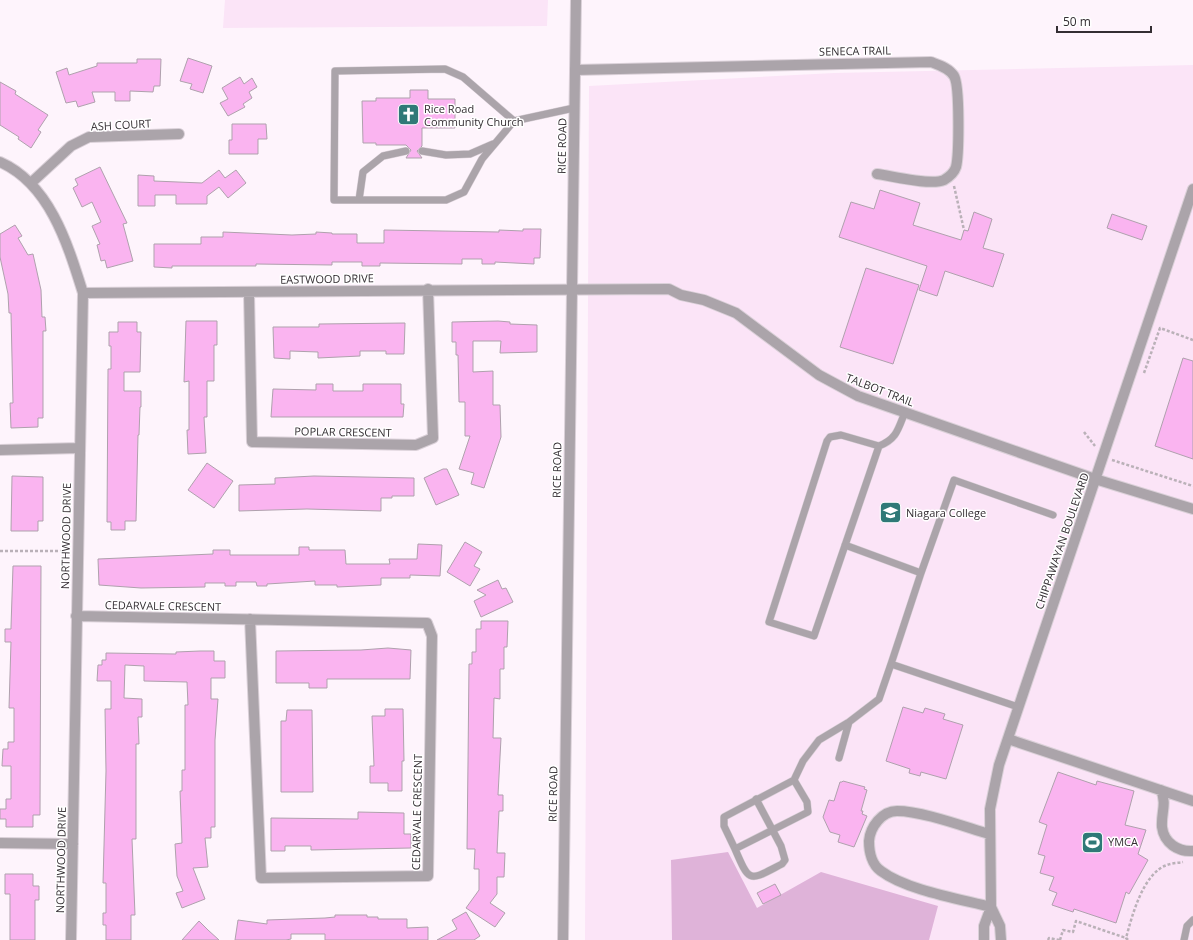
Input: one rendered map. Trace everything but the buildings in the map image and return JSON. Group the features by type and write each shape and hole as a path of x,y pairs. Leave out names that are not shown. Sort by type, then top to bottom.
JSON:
{"street":[{"name":"RICE ROAD","path":"562,940 576,0"},
{"name":"SENECA TRAIL","path":"575,70 930,62 944,66 954,76 958,88 956,167 951,176"},
{"name":"ASH COURT","path":"32,182 72,146 89,137 179,134"},
{"name":"NORTHWOOD DRIVE","path":"0,162 32,182 55,219 72,257 83,293 71,940"},
{"path":"877,174 930,182 942,181 951,176"},
{"name":"CHIPPAWAYAN BOULEVARD","path":"984,940 984,926 991,907 990,810 994,785 1018,707 1193,189"},
{"name":"EASTWOOD DRIVE","path":"83,293 249,293 428,289 572,289"},
{"name":"POPLAR CRESCENT","path":"249,293 252,442 416,446 433,438 428,289"},
{"name":"TALBOT TRAIL","path":"572,289 669,289 681,295 715,303 746,319 801,363 838,387 858,396 1095,479 1193,509"},
{"path":"0,450 80,448"},
{"name":"CEDARVALE CRESCENT","path":"76,616 427,623 432,636 428,876 261,878 250,620"},
{"path":"1008,739 1193,801"},
{"path":"1161,790 1164,799 1162,826 1164,836 1176,849 1191,856"},
{"path":"990,834 915,813 896,811 883,816 872,826 869,841 870,858 880,871 893,879 991,907"},
{"path":"0,843 73,844"},
{"name":"CHIPPAWAYAN BOULEVARD","path":"991,907 1000,926 1001,940"}],"lane":[{"path":"514,122 463,77 445,69 335,70 334,200 446,200 464,192 482,159 514,122 574,108"},
{"path":"422,151 446,155 470,154 496,143"},
{"path":"359,200 363,172 383,156 406,151"},
{"path":"878,446 814,636 769,622 827,441 830,437 841,435 878,446 888,442 895,436 904,412"},
{"path":"756,799 781,846 785,860 782,864 759,876 749,876 745,873 724,826 724,817 756,799 794,780 819,740 849,722 879,699 921,572 954,480 1053,516"},
{"path":"845,545 921,572"},
{"path":"891,664 1018,707"},
{"path":"839,758 849,722"},
{"path":"735,849 808,812 807,802 794,780"},
{"path":"1184,940 1187,926 1193,920"}],"path":[{"path":"951,176 964,230"},
{"path":"1142,380 1160,328 1193,340"},
{"path":"1084,432 1103,457 1193,486"},
{"path":"1114,461 1117,453"},
{"path":"0,551 78,551"},
{"path":"1048,940 1049,938 1059,940 1063,930 1073,932 1076,921 1127,939 1139,898 1153,875 1167,865 1191,856"}],"shaded area":[{"path":"225,0 548,0 547,26 223,28"},
{"name":"Niagara College","path":"1193,65 1193,940 585,940 589,86 834,73"},
{"path":"728,852 757,908 821,872 938,906 929,940 672,940 671,860"}],"place":[{"name":"Rice Road Community Church","path":"409,115"},
{"name":"Niagara College","path":"890,513"},
{"name":"YMCA","path":"1092,842"}]}
